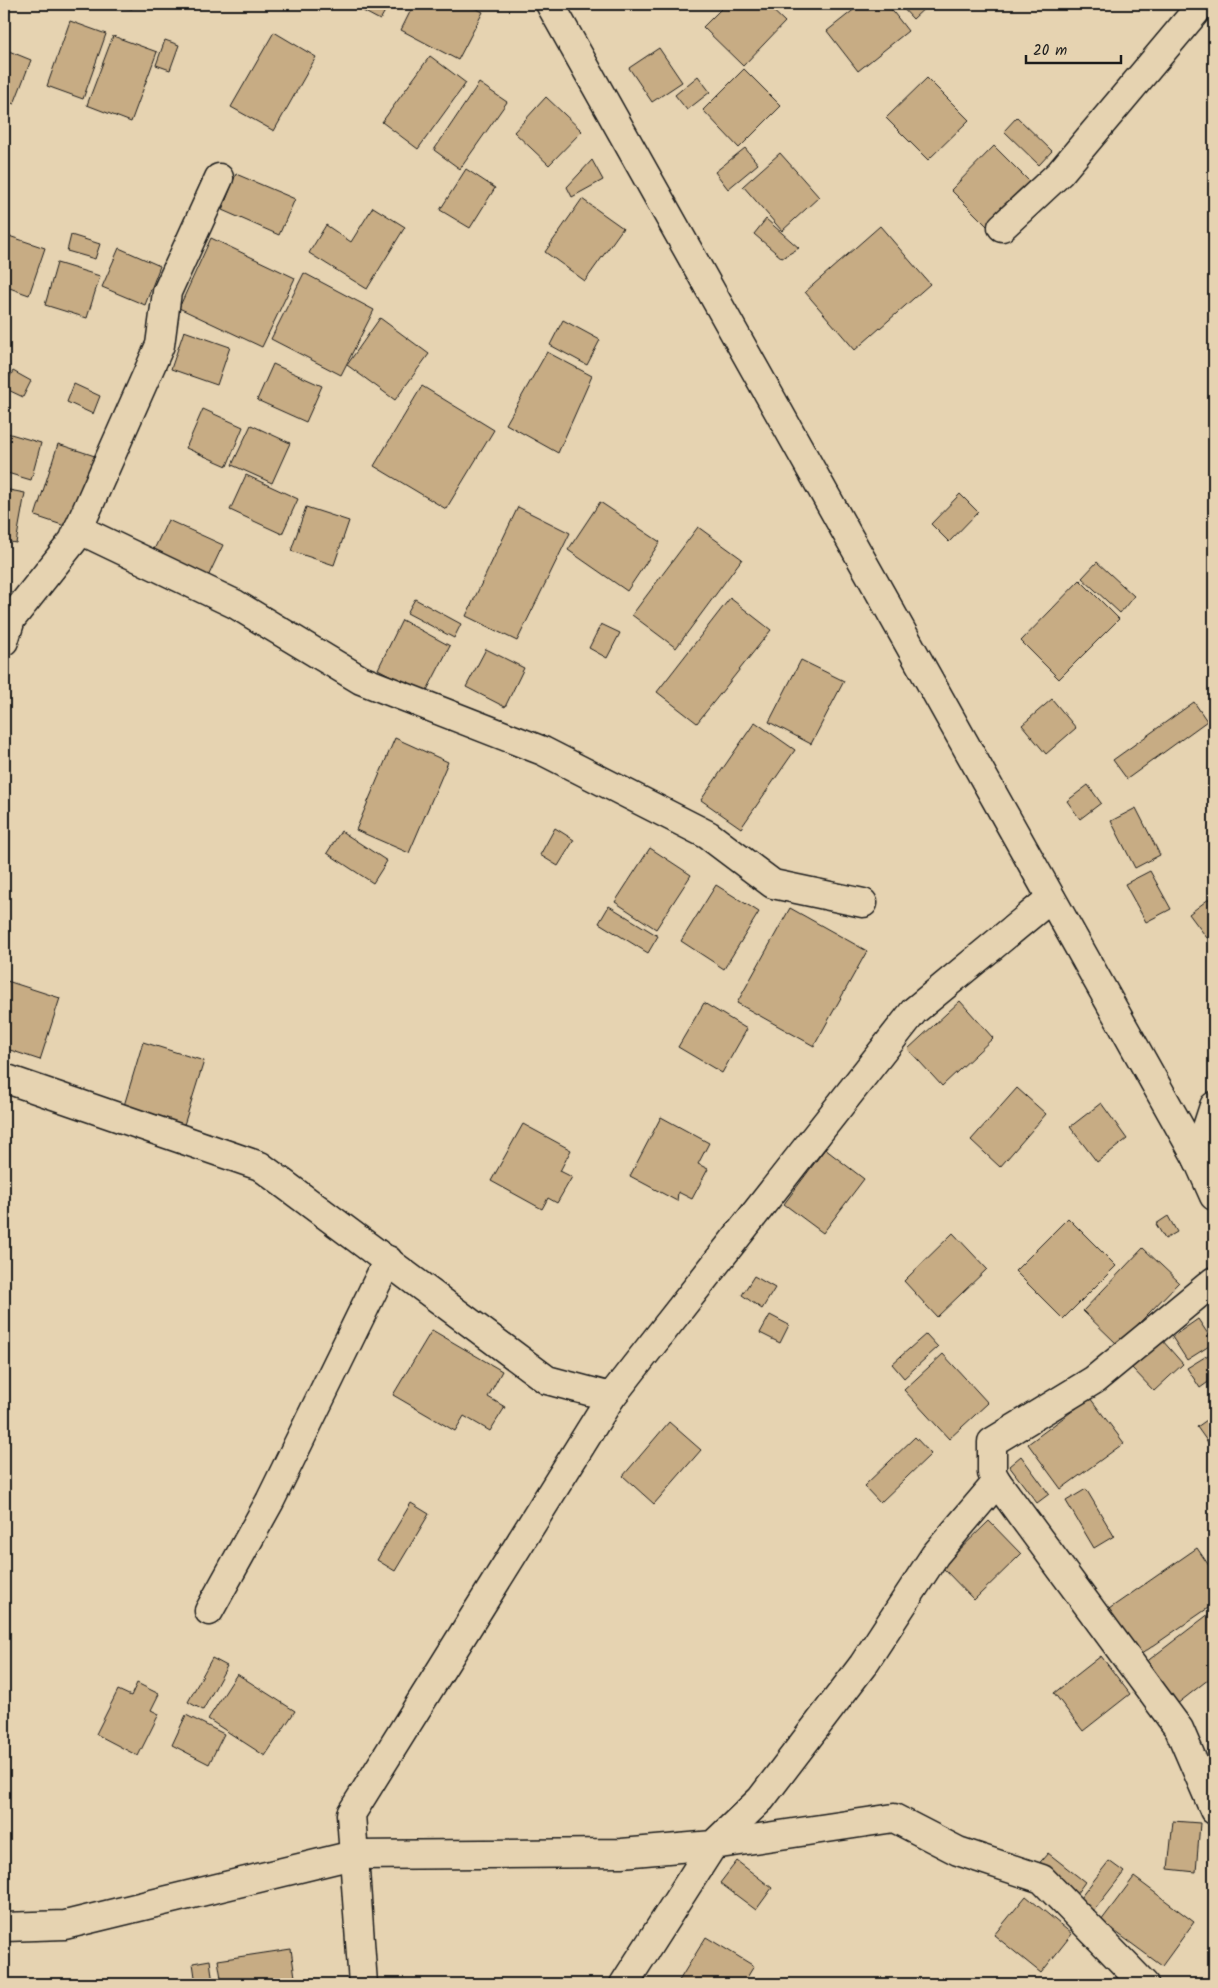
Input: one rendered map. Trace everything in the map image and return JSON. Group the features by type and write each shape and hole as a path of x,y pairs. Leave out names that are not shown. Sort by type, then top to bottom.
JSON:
{"street":[{"path":"550,4 1197,1158 1214,1196"},
{"path":"1002,227 1060,173 1202,4"},
{"path":"4,641 11,619 73,541 160,345 167,292 220,178"},
{"path":"78,529 235,604 361,680 543,750 708,835 773,884 863,903"},
{"path":"363,1984 351,1814 611,1397 914,1011 1051,898"},
{"path":"4,1078 260,1166 547,1380 611,1397"},
{"path":"1197,1158 1214,1106"},
{"path":"209,1611 270,1501 388,1260"},
{"path":"1214,1281 1094,1380 992,1442 992,1473 997,1482 1179,1729 1214,1810"},
{"path":"624,1984 713,1844 762,1799 863,1665 934,1555 997,1482"},
{"path":"4,1927 65,1925 354,1855 622,1853 713,1844 894,1818 958,1851 1042,1879 1144,1984"}],"building":[{"path":"109,4 133,4 132,9"},
{"path":"350,4 389,4 380,20"},
{"path":"414,4 467,4 483,12 458,60 401,30"},
{"path":"726,4 766,4 785,22 743,66 703,27"},
{"path":"861,4 887,4 908,31 858,71 827,31"},
{"path":"899,4 927,4 928,5 913,19"},
{"path":"70,21 106,34 83,99 47,86"},
{"path":"274,32 316,57 274,131 231,107"},
{"path":"113,36 157,52 131,122 87,105"},
{"path":"165,40 179,45 170,70 156,65"},
{"path":"659,48 682,82 652,102 629,68"},
{"path":"4,49 31,60 14,104 4,100"},
{"path":"430,56 466,83 418,149 382,122"},
{"path":"744,69 781,106 739,148 703,110"},
{"path":"698,76 710,92 687,110 675,95"},
{"path":"927,78 969,120 928,160 886,118"},
{"path":"479,83 507,102 460,169 434,150"},
{"path":"546,97 582,131 549,165 514,132"},
{"path":"1017,117 1052,151 1039,165 1004,131"},
{"path":"994,146 1030,182 987,226 951,190"},
{"path":"745,148 758,164 728,189 715,172"},
{"path":"780,153 819,197 782,231 743,186"},
{"path":"592,160 603,180 572,197 567,187"},
{"path":"466,169 495,188 470,228 440,210"},
{"path":"236,174 295,199 279,235 222,210"},
{"path":"582,199 623,228 585,281 545,252"},
{"path":"373,207 405,227 367,289 309,253 326,225 351,242"},
{"path":"766,219 799,248 782,258 754,234"},
{"path":"880,226 930,284 855,350 805,292"},
{"path":"71,235 100,244 95,259 67,251"},
{"path":"9,236 45,248 29,295 4,286 4,251"},
{"path":"211,238 295,278 262,347 179,308"},
{"path":"119,248 160,266 145,305 102,287"},
{"path":"57,263 100,276 87,318 45,305"},
{"path":"304,273 374,310 341,375 271,339"},
{"path":"380,318 429,354 395,400 347,365"},
{"path":"563,320 600,340 587,365 550,345"},
{"path":"184,331 230,347 217,385 171,369"},
{"path":"547,352 592,376 558,453 506,424"},
{"path":"273,364 322,386 306,422 257,400"},
{"path":"13,371 31,381 23,397 4,388"},
{"path":"74,384 100,396 93,414 67,402"},
{"path":"422,386 494,430 446,509 374,466"},
{"path":"203,409 243,427 227,466 186,448"},
{"path":"251,425 290,443 272,483 232,465"},
{"path":"4,432 41,443 31,480 4,472"},
{"path":"58,444 104,459 80,531 35,516"},
{"path":"246,475 298,499 282,534 230,510"},
{"path":"4,489 25,493 16,543 4,541"},
{"path":"960,494 978,512 949,542 931,524"},
{"path":"600,502 660,542 627,591 568,550"},
{"path":"306,507 349,521 334,565 291,551"},
{"path":"518,507 570,533 517,641 466,616"},
{"path":"168,520 223,545 205,583 150,558"},
{"path":"698,527 742,559 676,648 632,615"},
{"path":"1097,562 1134,596 1120,613 1082,578"},
{"path":"1080,580 1119,619 1059,679 1021,641"},
{"path":"730,598 771,630 697,723 657,692"},
{"path":"415,599 461,624 454,638 407,613"},
{"path":"402,620 450,646 425,694 378,669"},
{"path":"601,624 620,633 607,658 589,648"},
{"path":"486,649 524,668 505,707 466,687"},
{"path":"801,660 844,681 811,744 769,722"},
{"path":"1052,699 1076,728 1046,754 1022,725"},
{"path":"1194,702 1207,721 1127,779 1113,760"},
{"path":"755,722 795,750 741,828 701,800"},
{"path":"395,738 448,762 409,853 356,830"},
{"path":"1088,785 1101,803 1080,819 1067,801"},
{"path":"1136,808 1160,855 1135,868 1111,821"},
{"path":"555,828 574,840 558,866 540,855"},
{"path":"341,831 387,861 373,883 327,853"},
{"path":"650,848 691,875 656,929 615,902"},
{"path":"1150,871 1171,909 1146,922 1125,884"},
{"path":"716,885 759,912 724,969 681,941"},
{"path":"1214,895 1214,933 1207,938 1189,914"},
{"path":"609,906 658,936 648,953 599,923"},
{"path":"790,908 867,951 814,1046 737,1003"},
{"path":"4,980 60,998 40,1060 4,1048"},
{"path":"960,1001 993,1038 942,1086 908,1049"},
{"path":"704,1003 747,1029 722,1073 678,1047"},
{"path":"143,1042 204,1061 183,1128 123,1109"},
{"path":"1017,1088 1046,1114 1000,1167 971,1140"},
{"path":"1101,1103 1127,1139 1097,1162 1070,1127"},
{"path":"661,1117 709,1143 698,1164 708,1169 692,1199 678,1192 677,1201 630,1176"},
{"path":"523,1124 571,1150 560,1171 572,1177 557,1203 548,1198 542,1209 491,1181"},
{"path":"825,1149 864,1179 823,1233 784,1204"},
{"path":"1168,1216 1177,1232 1165,1239 1156,1224"},
{"path":"1068,1218 1116,1266 1063,1319 1015,1271"},
{"path":"953,1233 987,1269 937,1317 904,1281"},
{"path":"1143,1248 1179,1282 1118,1345 1083,1311"},
{"path":"754,1276 775,1288 762,1309 742,1295"},
{"path":"770,1315 789,1325 780,1343 760,1333"},
{"path":"1198,1319 1214,1343 1187,1360 1172,1337"},
{"path":"432,1330 502,1371 488,1397 505,1407 490,1431 464,1416 455,1431 393,1395"},
{"path":"926,1334 938,1347 904,1378 892,1364"},
{"path":"1162,1340 1183,1364 1154,1391 1132,1368"},
{"path":"1213,1352 1214,1378 1200,1388 1187,1368"},
{"path":"943,1354 988,1403 949,1439 904,1390"},
{"path":"1090,1398 1124,1443 1061,1489 1028,1444"},
{"path":"1214,1415 1214,1451 1197,1427"},
{"path":"669,1422 701,1450 654,1504 623,1476"},
{"path":"915,1437 931,1454 880,1503 864,1486"},
{"path":"1021,1456 1049,1494 1037,1503 1009,1466"},
{"path":"1086,1489 1114,1536 1094,1548 1066,1501"},
{"path":"411,1503 429,1514 395,1571 377,1560"},
{"path":"989,1521 1021,1554 974,1600 942,1567"},
{"path":"1197,1548 1214,1573 1214,1604 1137,1657 1106,1611"},
{"path":"1214,1610 1214,1675 1172,1708 1141,1666"},
{"path":"1101,1656 1130,1694 1083,1731 1054,1693"},
{"path":"212,1658 227,1666 203,1710 188,1702"},
{"path":"237,1674 295,1711 265,1756 208,1719"},
{"path":"137,1683 159,1694 151,1710 159,1714 138,1756 96,1734 118,1690 131,1696"},
{"path":"186,1715 224,1734 209,1764 172,1745"},
{"path":"1173,1821 1200,1823 1196,1872 1168,1869"},
{"path":"1048,1853 1085,1882 1074,1897 1036,1867"},
{"path":"737,1861 772,1888 756,1910 720,1883"},
{"path":"1109,1861 1124,1872 1092,1913 1077,1902"},
{"path":"1134,1877 1194,1922 1162,1966 1101,1921"},
{"path":"1026,1896 1072,1934 1041,1973 994,1935"},
{"path":"706,1937 754,1966 743,1984 677,1984"},
{"path":"291,1949 296,1984 222,1984 218,1960"},
{"path":"210,1960 213,1984 196,1984 193,1963"}]}
